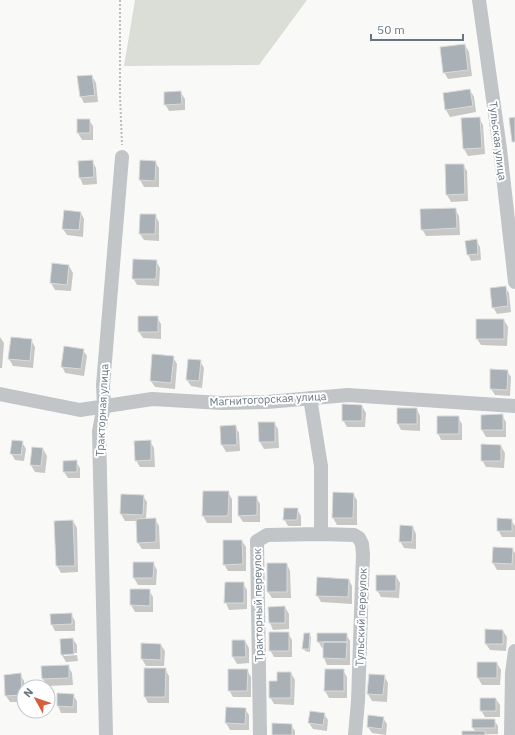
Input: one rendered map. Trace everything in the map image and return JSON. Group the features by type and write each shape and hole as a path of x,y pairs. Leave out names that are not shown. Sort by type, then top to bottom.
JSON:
{"street":[{"name":"Тульская улица","path":"479,0 500,149 515,282"},
{"name":"Тракторная улица","path":"106,735 99,431 104,406 103,385 122,157"},
{"name":"Магнитогорская улица","path":"0,394 80,410 152,399 222,403 267,402 348,395 515,406"},
{"path":"310,398 321,466 321,534"},
{"name":"Тракторный переулок","path":"260,735 257,541 267,535 321,534"},
{"name":"Тульский переулок","path":"321,534 354,535 359,538 362,544 359,694 355,735"},
{"path":"513,734 512,673 515,651"}],"path":[{"path":"120,0 120,95 122,157"}],"shaded area":[{"path":"135,0 307,0 259,65 124,66"}],"building":[{"path":"465,44 468,70 443,73 440,47"},
{"path":"92,75 95,95 80,97 77,76"},
{"path":"470,89 473,106 445,110 443,93"},
{"path":"181,91 182,104 164,105 164,92"},
{"path":"480,117 482,148 463,149 461,118"},
{"path":"515,117 515,142 512,142 509,118"},
{"path":"77,119 90,119 90,133 77,133"},
{"path":"93,160 94,177 79,178 78,161"},
{"path":"140,160 156,161 155,181 139,180"},
{"path":"445,164 464,164 465,194 446,195"},
{"path":"456,208 457,228 421,230 420,209"},
{"path":"64,210 81,212 79,230 62,229"},
{"path":"140,214 156,214 155,234 139,234"},
{"path":"477,239 478,254 467,255 465,241"},
{"path":"133,259 157,260 156,279 132,279"},
{"path":"52,263 69,265 67,285 50,283"},
{"path":"506,286 508,306 492,308 490,288"},
{"path":"138,316 158,316 158,332 138,332"},
{"path":"476,319 504,319 504,339 476,339"},
{"path":"11,337 32,339 30,361 8,359"},
{"path":"64,346 84,349 81,369 61,367"},
{"path":"152,354 174,356 171,383 150,381"},
{"path":"188,359 201,360 199,381 186,380"},
{"path":"490,369 508,370 507,390 490,389"},
{"path":"342,404 362,405 362,421 342,421"},
{"path":"397,408 417,408 417,424 397,424"},
{"path":"503,414 503,430 481,430 481,415"},
{"path":"437,416 459,416 459,434 437,434"},
{"path":"258,422 275,422 275,442 259,442"},
{"path":"236,425 237,445 221,445 220,426"},
{"path":"12,440 23,441 21,455 10,454"},
{"path":"151,440 151,460 135,461 134,441"},
{"path":"481,444 501,445 501,461 481,461"},
{"path":"32,447 43,448 41,466 30,465"},
{"path":"77,460 77,472 63,472 63,461"},
{"path":"203,491 229,491 228,516 202,516"},
{"path":"333,492 354,493 353,518 332,518"},
{"path":"121,494 144,495 143,515 120,514"},
{"path":"238,496 257,496 257,515 238,516"},
{"path":"284,508 298,508 297,520 283,520"},
{"path":"156,518 156,542 137,543 136,519"},
{"path":"497,518 512,519 512,531 497,531"},
{"path":"73,520 75,566 56,566 54,521"},
{"path":"400,525 413,526 412,542 399,542"},
{"path":"223,540 242,540 243,564 223,565"},
{"path":"493,547 513,548 512,564 492,563"},
{"path":"133,562 154,562 153,578 133,578"},
{"path":"267,563 287,563 287,592 267,592"},
{"path":"376,575 396,575 396,591 376,591"},
{"path":"317,577 349,579 348,597 316,596"},
{"path":"225,582 244,582 244,603 224,603"},
{"path":"130,589 150,589 150,606 130,605"},
{"path":"285,606 285,623 269,623 268,607"},
{"path":"72,613 72,624 51,625 50,614"},
{"path":"485,629 503,630 503,644 485,644"},
{"path":"269,632 289,632 289,651 269,651"},
{"path":"304,633 310,633 309,649 302,649"},
{"path":"317,633 347,633 347,642 317,642"},
{"path":"73,638 74,654 61,655 60,639"},
{"path":"232,640 245,640 246,657 232,657"},
{"path":"323,642 347,642 346,659 323,658"},
{"path":"141,643 161,644 161,660 141,659"},
{"path":"477,662 497,662 497,678 477,678"},
{"path":"69,665 69,678 42,679 41,666"},
{"path":"144,668 166,668 165,697 144,697"},
{"path":"228,669 248,669 247,691 228,691"},
{"path":"325,669 344,669 344,691 324,691"},
{"path":"277,672 291,672 291,698 269,698 269,681 277,681"},
{"path":"21,673 21,679 16,679 16,695 5,696 4,675"},
{"path":"369,674 385,675 383,695 367,694"},
{"path":"57,693 74,694 73,707 57,706"},
{"path":"480,698 496,698 496,711 480,711"},
{"path":"226,707 246,708 245,724 225,723"},
{"path":"310,711 325,713 323,725 308,723"},
{"path":"368,715 384,717 382,729 367,727"},
{"path":"472,719 495,719 495,728 472,728"},
{"path":"272,723 292,724 292,735 272,735"},
{"path":"462,731 485,731 485,735 462,735"}]}
